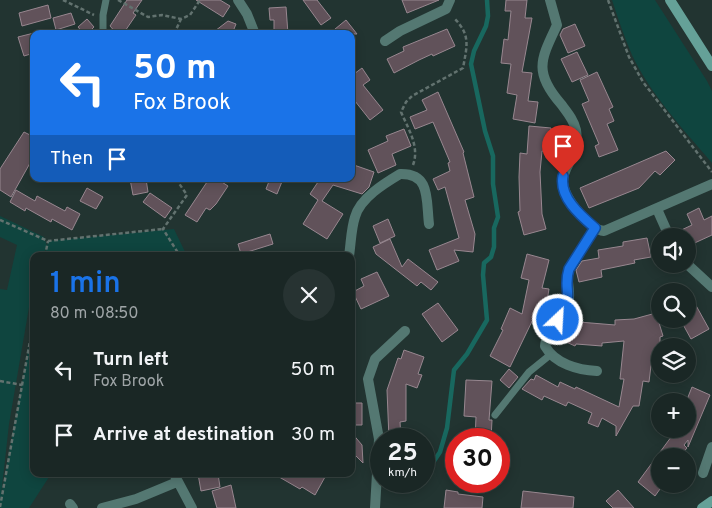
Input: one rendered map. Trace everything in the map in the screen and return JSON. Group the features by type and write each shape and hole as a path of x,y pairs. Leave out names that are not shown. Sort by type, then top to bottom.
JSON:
{"street":[{"path":"238,0 247,14 253,30"},
{"path":"550,0 557,25 542,56 546,84 573,121 576,130 575,150 562,183 570,200 581,216 599,231 611,230 712,184"},
{"path":"670,0 712,66"},
{"path":"385,41 448,5"},
{"path":"349,252 352,228 359,207 400,174 417,176 422,181 429,224"},
{"path":"657,209 665,228"},
{"path":"595,228 569,269 567,275 569,300 567,308 545,341 545,346 550,354 583,370 598,371"},
{"path":"696,272 712,287"},
{"path":"375,508 379,439 368,379 375,359 405,331"},
{"path":"703,473 712,448"},
{"path":"102,508 136,500 175,478 192,508"},
{"path":"702,508 712,501"}],"lane":[{"path":"103,30 102,15 106,0"},
{"path":"494,415 525,377 550,354"}],"path":[{"path":"62,0 92,15 102,15"},
{"path":"118,0 148,18 162,16 181,19 190,15 200,0"},
{"path":"608,0 629,57 643,82 712,172"},
{"path":"410,174 415,159 415,148 401,112 406,102 412,96 463,68 467,50 464,28 448,5"},
{"path":"176,30 181,19"},
{"path":"0,220 48,241 163,229 187,195 178,182"},
{"path":"163,229 177,252"},
{"path":"46,252 48,241"},
{"path":"0,507 30,341"},
{"path":"0,381 22,385"}],"shaded area":[{"path":"612,0 655,0 707,81 712,91 712,163 648,84 632,55"},
{"path":"0,216 44,237 47,246 48,241 174,229 185,252 46,252 46,249 44,252 30,252 30,301 9,424 1,496 30,340 30,477 49,477 29,508 0,508 0,289 7,290 17,245 0,237"}],"building":[{"path":"127,0 142,0 133,13 136,15 126,30 114,30 110,26"},
{"path":"196,0 220,0 230,6 223,17"},
{"path":"303,0 317,0 331,18 321,25"},
{"path":"402,0 439,0 407,13"},
{"path":"506,0 527,0 525,18 532,18 522,72 532,73 528,101 538,102 535,123 513,119 517,95 507,93 511,64 501,63 504,39 508,40 511,11 505,11"},
{"path":"48,5 51,18 22,26 19,13"},
{"path":"286,7 288,30 274,30 274,20 270,20 269,8"},
{"path":"71,13 75,24 56,30 53,18"},
{"path":"87,19 94,27 91,30 81,30 78,27"},
{"path":"346,20 354,30 334,30"},
{"path":"228,21 236,24 234,30 216,30"},
{"path":"575,24 585,46 568,53 560,35 563,29"},
{"path":"447,29 455,46 433,56 432,54 394,73 387,59 404,51 403,47"},
{"path":"30,34 30,54 24,56 18,37"},
{"path":"577,52 588,75 572,82 561,59"},
{"path":"362,68 370,80 363,85 383,110 370,120 355,101 355,73"},
{"path":"597,72 613,107 609,109 614,121 607,124 618,150 599,157 595,146 599,144 582,104 589,101 580,80"},
{"path":"438,92 464,152 474,197 465,200 475,234 473,252 454,250 459,261 437,270 429,250 459,238 445,187 438,190 433,179 450,171 448,163 450,162 433,122 415,129 410,117 427,110 422,100"},
{"path":"529,126 551,128 550,152 542,151 540,172 542,214 546,229 524,235 518,212 520,211 520,153 527,154"},
{"path":"404,129 411,146 392,154 396,165 378,173 368,150 388,141 386,136"},
{"path":"24,132 30,135 30,163 11,197 0,190 0,169"},
{"path":"666,151 675,160 660,175 655,171 639,188 589,208 580,188"},
{"path":"355,165 374,172 369,187 362,194 333,185 322,201 343,214 327,239 303,224 318,200 310,194 318,182 355,182"},
{"path":"131,182 146,182 148,192 133,195"},
{"path":"207,182 222,182 228,186 216,204 210,210 206,208 197,222 185,215"},
{"path":"269,182 282,182 277,194 266,189"},
{"path":"87,188 103,197 96,209 80,201"},
{"path":"16,190 35,201 37,196 65,211 67,207 80,214 72,230 52,219 51,222 26,208 25,211 10,202"},
{"path":"150,193 172,208 165,218 143,202"},
{"path":"699,208 704,220 712,216 712,235 696,242 696,228 686,228 692,225 687,214"},
{"path":"388,219 395,236 380,243 373,226"},
{"path":"270,234 273,244 247,252 240,252 238,244"},
{"path":"647,238 651,257 634,260 635,263 601,270 602,277 579,282 576,270 582,261 599,258 598,250 623,246 623,242"},
{"path":"390,239 402,267 408,259 438,282 431,290 421,282 417,286 376,254 373,247"},
{"path":"527,254 549,260 542,288 549,289 545,313 537,311 510,367 490,356 503,330 501,329 510,308 522,314 529,280 521,278"},
{"path":"377,272 389,296 361,309 355,296 355,291 364,286 361,279"},
{"path":"438,303 458,330 442,342 422,314"},
{"path":"696,305 709,329 690,338 685,328 696,328"},
{"path":"651,314 651,328 661,328 663,336 651,338 649,382 643,381 639,406 633,406 616,436 616,426 602,418 598,427 588,423 592,413 568,402 566,406 544,396 542,400 522,389 531,379 534,380 536,375 558,387 560,382 575,389 576,387 619,407 624,379 620,379 624,341 602,343 602,346 576,344 575,346 555,337 567,321 615,325 615,320 634,319"},
{"path":"404,350 424,357 418,374 422,375 417,388 406,384 406,421 400,422 400,428 389,428 387,390 398,358 401,359"},
{"path":"509,369 518,377 509,388 500,380"},
{"path":"466,380 492,381 489,420 492,420 492,428 476,428 476,417 464,416"},
{"path":"692,387 710,395 696,428 696,393 690,393"},
{"path":"355,403 362,403 362,425 355,425"},
{"path":"355,437 362,445 363,463 355,455"},
{"path":"670,438 692,438 688,447 688,440 684,445 687,448 663,448"},
{"path":"651,464 651,493 638,482"},
{"path":"199,477 218,477 220,487 201,491"},
{"path":"279,477 325,477 315,495 302,487 300,489"},
{"path":"231,485 236,508 217,508 212,491"},
{"path":"618,490 634,508 613,508 606,501"},
{"path":"523,491 574,497 573,508 521,508"},
{"path":"446,493 483,497 482,508 444,508"}],"waterway":[{"path":"435,460 440,452 447,428 454,370 467,354 487,320 483,275 484,263 491,257 494,247 494,228 498,217 493,184 493,156 485,131 471,64 474,51 486,26 488,16 487,0"}],"route":[{"path":"558,320 567,308 569,300 567,275 569,269 595,228 581,216 564,192 563,176"}]}
